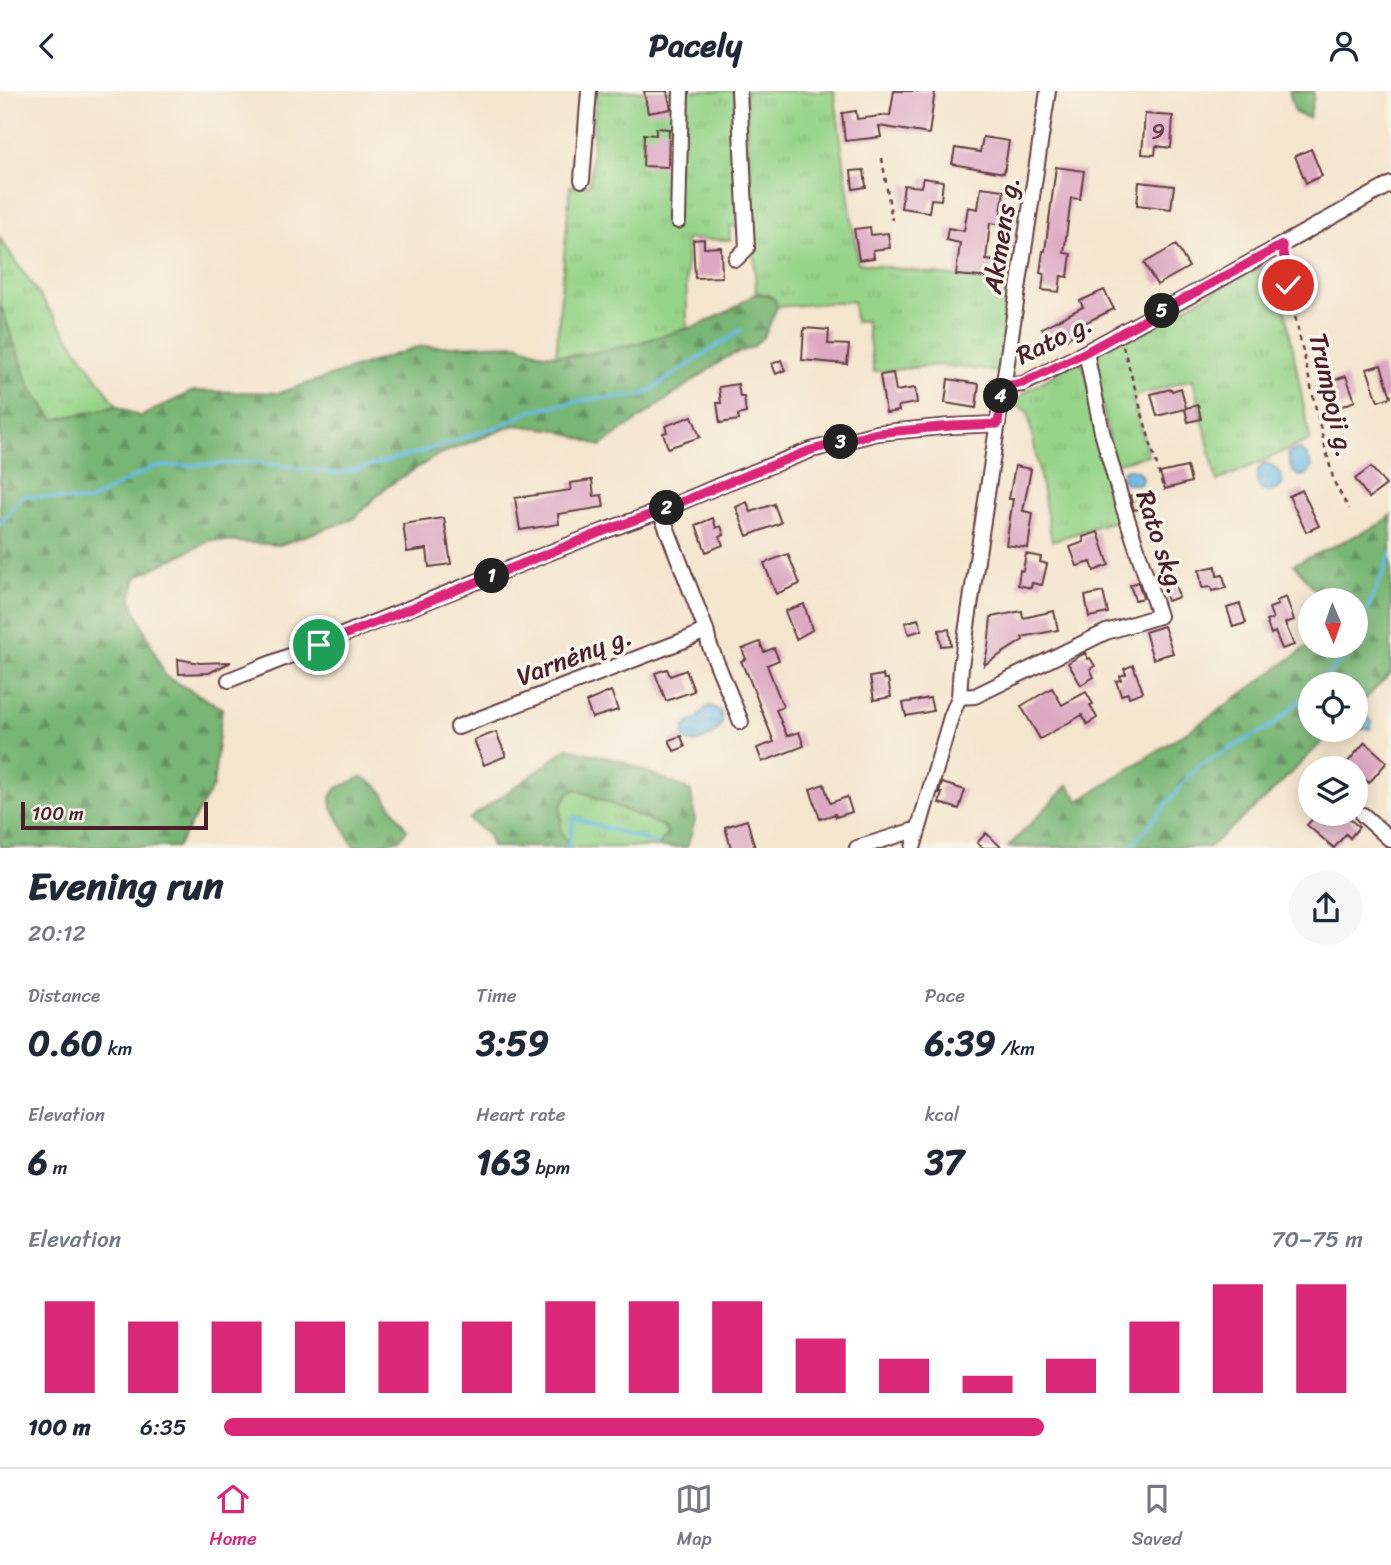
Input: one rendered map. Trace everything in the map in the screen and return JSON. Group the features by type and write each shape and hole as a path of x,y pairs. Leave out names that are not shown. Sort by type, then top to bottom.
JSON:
{"street":[{"path":"582,180 589,91"},
{"path":"678,221 681,91"},
{"path":"736,259 747,248 739,91"},
{"name":"Akmens g.","path":"1003,386 1048,91"},
{"name":"Rato g.","path":"913,848 959,697 961,667 1003,386 1023,383 1086,352 1391,184"},
{"name":"Rato skg.","path":"959,697 975,696 1107,632 1160,616 1123,506 1102,432 1086,352"},
{"path":"229,680 811,450 877,433 998,424"},
{"path":"660,511 741,722"},
{"name":"Varnėnų g.","path":"458,727 706,630"},
{"path":"1368,819 1391,840"},
{"path":"857,848 918,829"}],"path":[{"path":"882,158 892,220"},
{"name":"Trumpoji g.","path":"1282,245 1288,285 1334,482 1349,509"},
{"path":"1119,334 1164,491"}],"green space":[{"path":"596,91 735,91 743,228 730,226 730,240 686,239 687,329 606,351 556,355 570,186 590,184"},
{"path":"745,91 834,91 858,263 1009,284 999,372 939,365 874,372 866,320 855,322 853,301 777,307 775,300 768,295 756,293"},
{"path":"1289,91 1313,91 1309,118 1295,113"},
{"path":"0,238 117,406 53,420 30,387 0,304"},
{"path":"1276,260 1310,440 1217,481 1193,379 1132,397 1148,455 1114,464 1093,360 1097,352"},
{"path":"756,293 768,295 775,300 777,307 765,335 753,347 727,357 601,446 557,430 515,425 438,455 385,488 354,519 280,545 211,540 136,577 131,600 165,676 222,708 213,787 177,847 0,847 0,304 30,387 54,420 117,406 140,417 193,391 279,393 417,347 517,344 544,354 577,356 631,345 702,324 729,311"},
{"path":"1076,362 1083,365 1123,518 1052,541 1028,412 1014,404 1025,392"},
{"path":"1391,515 1391,673 1368,696 1368,672 1298,672 1298,742 1322,742 1308,756 1298,756 1298,766 1268,796 1209,847 1008,847 1068,785 1079,801 1208,718 1298,653 1298,658 1368,658 1368,588 1313,588 1294,564 1381,524"},
{"path":"567,748 622,761 691,791 695,820 687,847 659,847 667,833 665,827 576,789 569,793 561,805 561,832 570,847 492,847 488,835 469,819"},
{"path":"362,777 378,786 407,830 400,839 372,847 354,847 332,808 331,797 337,788"},
{"path":"576,789 665,827 667,833 659,847 570,847 561,832 561,805 569,793"}],"water":[{"path":"1298,449 1306,454 1312,467 1304,475 1296,474 1289,463 1288,453"},
{"path":"1264,463 1275,467 1282,477 1282,485 1267,492 1262,490 1257,481 1257,474"},
{"path":"1128,469 1141,475 1140,484 1126,484 1122,480 1123,471"},
{"path":"708,706 720,711 720,726 704,740 688,741 684,729"}],"building":[{"path":"644,91 667,91 671,109 648,113"},
{"path":"894,91 935,91 929,134 879,126 881,137 845,141 842,113 856,111 857,119 890,115"},
{"path":"1145,114 1173,116 1171,148 1156,146 1155,155 1142,154"},
{"path":"656,128 669,129 668,167 643,166 644,134 656,135"},
{"path":"983,137 1009,141 1004,173 952,164 955,148 980,152"},
{"path":"1311,149 1322,176 1306,183 1295,156"},
{"path":"1056,167 1084,171 1080,199 1071,198 1064,253 1071,254 1068,277 1061,276 1059,292 1042,290 1044,274 1040,273"},
{"path":"864,170 866,187 853,189 851,171"},
{"path":"923,178 943,181 941,200 931,199 929,212 901,208 904,185 921,187"},
{"path":"1139,182 1174,186 1171,209 1137,205"},
{"path":"981,187 1004,190 1001,213 1005,213 1003,225 990,223 986,260 995,261 993,278 956,275 960,243 946,240 948,228 964,231 968,207 978,209"},
{"path":"870,227 871,235 888,233 890,248 873,250 874,258 859,260 854,229"},
{"path":"704,239 704,248 721,247 722,277 695,278 693,240"},
{"path":"1176,245 1189,267 1157,285 1144,263"},
{"path":"1104,290 1114,309 1078,326 1081,331 1052,347 1042,328 1083,307 1080,301"},
{"path":"804,328 829,330 828,344 849,345 847,364 802,360"},
{"path":"781,360 785,370 776,374 772,364"},
{"path":"1381,365 1391,397 1378,401 1367,369"},
{"path":"893,373 896,391 915,388 917,403 898,406 899,411 886,413 880,375"},
{"path":"1346,376 1355,401 1335,409 1326,383"},
{"path":"948,379 979,384 976,408 945,403"},
{"path":"738,384 740,397 744,397 746,413 738,415 739,420 720,423 717,403 721,403 719,387"},
{"path":"1181,388 1186,408 1198,405 1201,419 1188,422 1185,409 1157,416 1151,394"},
{"path":"692,416 700,437 668,448 663,433 667,432 665,426"},
{"path":"1015,466 1031,469 1023,511 1033,513 1028,548 1006,545 1013,499 1009,499"},
{"path":"1187,467 1191,482 1165,489 1160,473"},
{"path":"1371,467 1386,485 1369,498 1355,479"},
{"path":"592,480 594,496 602,495 604,507 558,514 559,524 520,530 515,498 571,490 570,483"},
{"path":"1302,490 1319,526 1306,532 1289,496"},
{"path":"1140,493 1144,508 1134,510 1130,496"},
{"path":"747,502 751,512 774,504 781,523 747,536 736,507"},
{"path":"444,518 451,564 429,567 427,549 407,552 403,524"},
{"path":"713,518 716,528 721,526 724,535 720,537 723,545 706,552 696,525"},
{"path":"1098,532 1109,565 1094,571 1091,562 1077,566 1070,547 1084,542 1083,537"},
{"path":"788,554 800,584 776,594 764,563"},
{"path":"1026,554 1041,557 1040,562 1047,564 1042,585 1032,583 1031,588 1018,585"},
{"path":"1216,566 1217,576 1223,575 1226,588 1212,591 1211,587 1202,588 1199,570"},
{"path":"1170,569 1179,597 1167,601 1159,572"},
{"path":"1138,582 1143,598 1135,600 1130,585"},
{"path":"1103,592 1108,613 1089,617 1085,596"},
{"path":"1286,597 1294,620 1285,623 1294,645 1282,649 1275,632 1271,634 1266,621 1273,619 1269,608 1278,605 1276,601"},
{"path":"804,604 812,630 796,639 785,611"},
{"path":"1240,604 1246,623 1233,627 1227,608"},
{"path":"1022,611 1023,618 1054,611 1058,630 1022,637 1023,640 984,665 991,617"},
{"path":"918,619 922,630 909,634 905,623"},
{"path":"1164,626 1173,653 1153,659 1145,632"},
{"path":"949,629 951,645 941,646 939,630"},
{"path":"760,642 764,652 774,648 779,660 767,665 783,707 776,710 787,736 799,732 804,746 762,762 757,748 774,742 741,661 746,659 742,649"},
{"path":"1085,653 1095,666 1090,669 1094,677 1081,685 1068,663"},
{"path":"178,659 200,663 231,662 209,673 179,674"},
{"path":"1133,665 1143,692 1129,697 1128,693 1121,695 1116,681 1126,674 1124,669"},
{"path":"667,669 670,676 686,670 694,691 666,701 655,673"},
{"path":"883,675 884,679 888,679 891,697 874,700 870,677"},
{"path":"1052,688 1062,705 1086,692 1097,718 1087,724 1082,715 1040,739 1021,706"},
{"path":"611,691 618,710 592,718 586,702"},
{"path":"930,698 933,711 906,716 903,703"},
{"path":"496,732 506,756 484,765 474,740"},
{"path":"681,736 685,747 674,751 669,740"},
{"path":"1365,742 1387,762 1369,783 1368,756 1353,756"},
{"path":"942,783 965,790 959,809 939,803"},
{"path":"824,784 830,803 847,797 852,812 820,819 810,789"},
{"path":"747,820 755,848 731,848 725,827"},
{"path":"1308,826 1359,827 1350,838 1346,834 1334,848"},
{"path":"986,833 1002,848 983,848 977,843"}],"waterway":[{"path":"0,525 23,495 87,502 153,467 258,462 338,474 418,453 499,426 536,409 585,400 643,395 741,330"},
{"path":"1368,608 1391,554"},
{"path":"1329,672 1344,658"},
{"path":"1130,848 1198,766 1275,724 1298,702"},
{"path":"567,848 574,818 658,844"}],"route":[{"path":"319,645 811,450 877,433 998,424 1003,386 1023,383 1086,352 1282,245 1288,285"}]}
